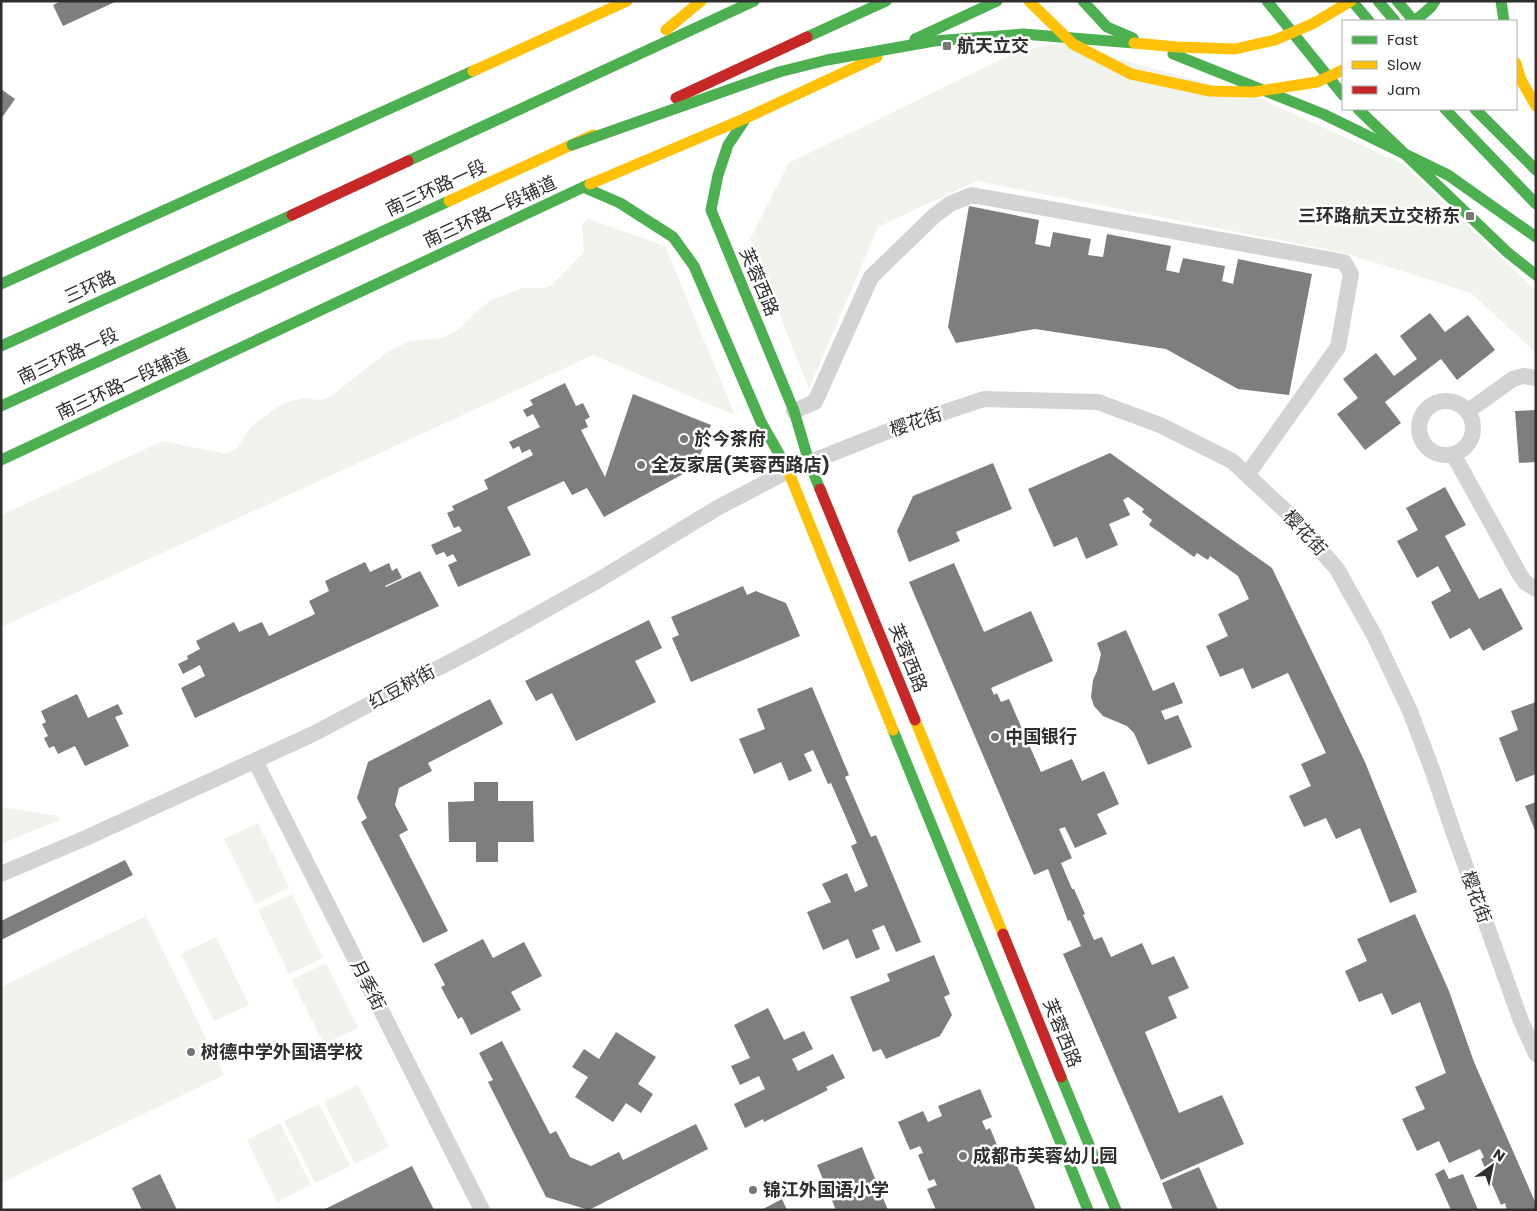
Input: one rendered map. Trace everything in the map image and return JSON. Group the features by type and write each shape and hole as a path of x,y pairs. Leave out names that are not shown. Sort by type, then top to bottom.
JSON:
{"main road":[{"path":"1,284 626,1"},
{"path":"666,30 701,1"},
{"path":"575,84 714,1"},
{"name":"南三环路一段","path":"192,261 754,1"},
{"name":"南三环路一段","path":"1,406 886,1"},
{"name":"南三环路一段辅道","path":"1,460 583,187 746,118 997,1"},
{"path":"1029,1 1074,44 1130,74 1210,91 1253,92 1317,82 1342,70"},
{"path":"1083,1 1107,27 1324,114 1448,175 1536,238"},
{"path":"1268,1 1342,94"},
{"path":"572,145 779,72 827,60 934,41 1023,34 1177,47 1235,49 1275,40 1312,24 1351,1 1368,20"},
{"path":"1378,1 1395,20"},
{"path":"1397,1 1413,20"},
{"path":"1415,20 1431,7 1435,1"},
{"path":"1501,1 1504,20"},
{"path":"1517,66 1521,80 1536,106"},
{"path":"1359,110 1507,252 1536,276"},
{"path":"1445,110 1536,204"},
{"path":"1476,110 1536,170"},
{"name":"芙蓉西路","path":"746,118 728,145 718,174 711,210 794,411 809,462 1116,1210"},
{"path":"583,187 620,203 673,237 694,266 761,422 788,471 1088,1210"},
{"name":"三环路","path":"1,346 192,261"}],"street":[{"path":"794,411 815,402 871,276 934,216 950,204 972,195 1344,262 1351,274 1338,347 1247,475"},
{"path":"1468,411 1513,379 1524,376 1536,378"},
{"name":"樱花街","path":"788,471 891,430 984,399 1098,402 1160,425 1232,461 1291,516 1337,569 1374,635 1410,711 1518,1012 1536,1054"},
{"path":"1444,400 1462,405 1468,411 1474,428 1468,445 1461,451 1444,455 1427,447 1419,432 1419,423 1422,414 1428,407 1444,400"},
{"path":"1453,454 1520,575 1526,583 1536,589"},
{"name":"红豆树街","path":"1,874 311,735 597,582 719,507 788,471"},
{"name":"月季街","path":"255,761 482,1210"}],"shaded area":[{"path":"1059,43 1255,96 1403,164 1536,291 1536,353 1471,293 1345,253 976,181 878,227 809,389 750,239 789,163 1016,52"},
{"path":"588,219 665,246 735,415 593,355 1,627 1,515 163,441 226,454 236,449 252,426 286,402 303,398 320,400 330,397 386,353 410,341 443,338 458,330 491,300 523,288 545,288 552,285 584,252 582,225"},
{"path":"1,807 58,816 60,820 1,844"},
{"path":"258,823 289,887 256,904 224,839"},
{"path":"292,894 323,958 289,974 258,910"},
{"path":"146,916 224,1075 1,1183 1,987"},
{"path":"216,937 249,1005 214,1021 181,954"},
{"path":"326,963 358,1028 324,1044 292,980"},
{"path":"358,1085 389,1147 355,1164 324,1102"},
{"path":"319,1104 350,1166 315,1183 284,1121"},
{"path":"280,1123 311,1185 277,1202 247,1140"}],"building":[{"path":"61,1 117,1 63,26 53,5"},
{"path":"1,89 15,99 1,119"},
{"path":"969,206 1039,220 1035,244 1050,247 1053,232 1091,239 1088,255 1103,257 1107,234 1171,246 1166,270 1179,273 1183,258 1225,266 1222,281 1233,284 1238,259 1312,274 1289,395 1238,389 1166,349 1035,329 956,343 948,327"},
{"path":"1430,313 1445,332 1468,315 1495,350 1457,380 1441,359 1385,402 1401,423 1365,450 1337,414 1358,398 1343,379 1376,353 1394,376 1417,359 1400,336"},
{"path":"565,383 576,406 583,403 590,417 585,420 588,427 581,430 605,477 633,394 711,425 696,467 604,517 587,488 572,495 564,481 507,507 531,555 458,587 448,565 457,561 453,554 447,557 444,552 436,555 431,545 462,531 459,526 454,528 447,513 454,510 452,506 488,489 484,480 533,455 530,449 522,453 519,446 513,449 509,442 540,427 533,414 527,417 523,410 533,405 530,400"},
{"path":"1536,410 1536,462 1519,463 1515,411"},
{"path":"1110,453 1272,568 1365,762 1417,892 1390,903 1360,828 1336,839 1326,818 1304,827 1289,796 1311,786 1301,764 1326,753 1288,673 1252,689 1243,668 1220,677 1206,646 1228,636 1218,614 1249,599 1238,576 1210,556 1208,560 1197,553 1194,557 1149,525 1152,520 1142,512 1144,509 1128,497 1123,500 1130,515 1109,524 1118,545 1086,559 1077,537 1054,547 1028,489"},
{"path":"993,463 1012,509 956,532 960,541 909,562 897,531 913,496"},
{"path":"1445,487 1466,525 1445,536 1479,599 1501,588 1523,629 1483,651 1470,628 1450,639 1431,602 1451,591 1438,566 1417,578 1397,541 1418,530 1406,508"},
{"path":"365,562 370,572 389,563 392,571 397,568 402,578 386,587 420,571 439,606 195,718 181,688 205,676 200,665 183,674 178,664 188,659 187,656 200,649 196,641 234,622 239,632 262,622 269,636 315,614 309,601 329,591 325,581"},
{"path":"954,563 984,632 1031,611 1053,661 991,688 994,695 997,693 1001,702 1009,699 1041,772 1072,759 1082,781 1104,771 1119,804 1097,814 1107,834 1075,848 1065,827 1059,829 1072,858 1061,863 1085,914 1083,915 1094,940 1102,937 1111,957 1142,943 1152,965 1174,956 1189,988 1168,997 1177,1018 1145,1032 1179,1113 1222,1095 1244,1144 1161,1180 1063,954 1081,946 1070,920 1068,921 1048,869 1034,875 909,582"},
{"path":"743,586 747,595 756,591 786,603 800,636 691,682 672,638 679,635 671,617"},
{"path":"649,620 662,648 635,661 656,702 576,741 552,693 536,701 525,681"},
{"path":"1126,630 1153,691 1174,682 1183,703 1161,711 1165,720 1178,715 1192,747 1148,765 1134,733 1127,726 1103,716 1094,706 1091,697 1093,680 1101,654 1097,643"},
{"path":"812,687 849,775 845,777 871,837 876,835 921,942 896,952 884,925 872,930 880,949 856,959 848,939 823,950 807,912 831,902 822,884 847,873 855,892 868,886 851,846 857,843 831,783 828,784 813,750 804,754 812,771 789,781 781,762 754,774 739,739 765,729 757,709"},
{"path":"77,694 88,718 118,704 123,714 115,717 129,746 85,766 75,746 58,754 54,746 49,748 44,738 48,736 42,724 46,722 41,711"},
{"path":"490,699 503,724 428,763 432,771 399,788 395,805 408,830 399,835 448,931 423,943 361,822 367,818 357,798 368,762"},
{"path":"1536,702 1536,774 1516,782 1499,738 1518,730 1511,711"},
{"path":"474,782 498,782 498,801 533,801 534,842 498,842 498,862 476,862 476,842 449,842 448,802 474,801"},
{"path":"1536,802 1536,833 1525,806"},
{"path":"125,860 133,875 1,940 1,921"},
{"path":"1415,914 1449,991 1474,1062 1536,1204 1536,1210 1507,1210 1505,1203 1501,1205 1481,1159 1484,1157 1480,1149 1449,1163 1439,1141 1417,1151 1402,1119 1425,1109 1415,1087 1446,1073 1420,1002 1392,1015 1382,993 1359,1002 1345,971 1367,961 1357,939"},
{"path":"483,939 493,958 524,942 542,976 511,992 521,1010 471,1035 462,1017 458,1019 441,987 445,985 434,964"},
{"path":"934,955 950,994 944,997 952,1015 940,1036 886,1059 881,1049 873,1052 850,997 890,981 887,974"},
{"path":"768,1008 784,1040 804,1031 813,1049 792,1059 798,1071 833,1054 845,1078 826,1087 828,1090 764,1122 763,1119 745,1128 734,1104 765,1089 759,1076 740,1085 731,1066 750,1058 734,1025"},
{"path":"616,1032 656,1057 638,1084 653,1094 641,1113 626,1103 613,1122 575,1097 588,1077 572,1067 584,1049 599,1059"},
{"path":"502,1041 550,1134 556,1131 570,1157 591,1166 619,1152 623,1160 696,1124 708,1149 589,1210 546,1197 488,1082 493,1080 479,1053"},
{"path":"980,1089 992,1117 982,1121 986,1130 990,1128 999,1150 995,1151 999,1160 1012,1154 1036,1210 936,1210 927,1189 937,1185 934,1179 929,1181 918,1155 923,1153 920,1146 910,1150 898,1122 923,1111 928,1122 942,1116 938,1106"},
{"path":"862,1147 888,1210 836,1210 817,1165"},
{"path":"412,1166 434,1210 323,1210"},
{"path":"1199,1167 1218,1210 1173,1210 1162,1183"},
{"path":"1444,1169 1449,1179 1463,1174 1478,1210 1451,1210 1435,1174"},
{"path":"160,1174 177,1210 142,1210 132,1188"},
{"path":"782,1199 787,1210 761,1210"}],"traffic: fast":[{"path":"408,161 754,1"},
{"path":"807,37 886,1"},
{"path":"915,39 997,1"},
{"path":"1083,1 1107,27 1133,38"},
{"path":"1267,1 1342,94"},
{"path":"1352,1 1368,20"},
{"path":"1378,1 1394,20"},
{"path":"1397,1 1413,20"},
{"path":"1416,20 1435,1"},
{"path":"1501,1 1504,20"},
{"path":"572,145 779,72 827,60 934,41 1023,34 1134,43"},
{"path":"1173,54 1323,114 1448,175"},
{"path":"1,284 473,71"},
{"path":"1359,110 1507,252 1536,275"},
{"path":"1446,110 1536,204"},
{"path":"1476,110 1536,170"},
{"path":"746,118 728,145 718,175 711,210 794,411 809,462 820,489"},
{"path":"1448,175 1536,237"},
{"path":"1,460 590,184"},
{"path":"583,187 620,203 673,237 694,266 761,422 787,468"},
{"path":"1,406 449,201"},
{"path":"1,346 292,215"},
{"path":"893,730 1088,1210"},
{"path":"1061,1077 1116,1210"}],"traffic: slow":[{"path":"473,71 627,1"},
{"path":"666,30 701,1"},
{"path":"1029,1 1073,44 1131,74 1210,91 1253,92 1317,82 1342,70"},
{"path":"1134,43 1235,49 1275,40 1312,24 1351,1"},
{"path":"590,184 746,118 877,57"},
{"path":"1517,66 1521,80 1536,106"},
{"path":"449,201 593,135"},
{"path":"787,468 893,730"},
{"path":"915,720 1003,934"}],"traffic: jam":[{"path":"676,98 807,37"},
{"path":"292,215 408,161"},
{"path":"820,489 915,720"},
{"path":"1003,934 1061,1077"}],"place":[{"name":"航天立交","path":"947,46"},
{"name":"三环路航天立交桥东","path":"1470,216"},
{"name":"於今茶府","path":"684,439"},
{"name":"全友家居(芙蓉西路店)","path":"641,465"},
{"name":"中国银行","path":"995,737"},
{"name":"树德中学外国语学校","path":"191,1052"},
{"name":"成都市芙蓉幼儿园","path":"963,1156"},
{"name":"锦江外国语小学","path":"753,1190"}]}
